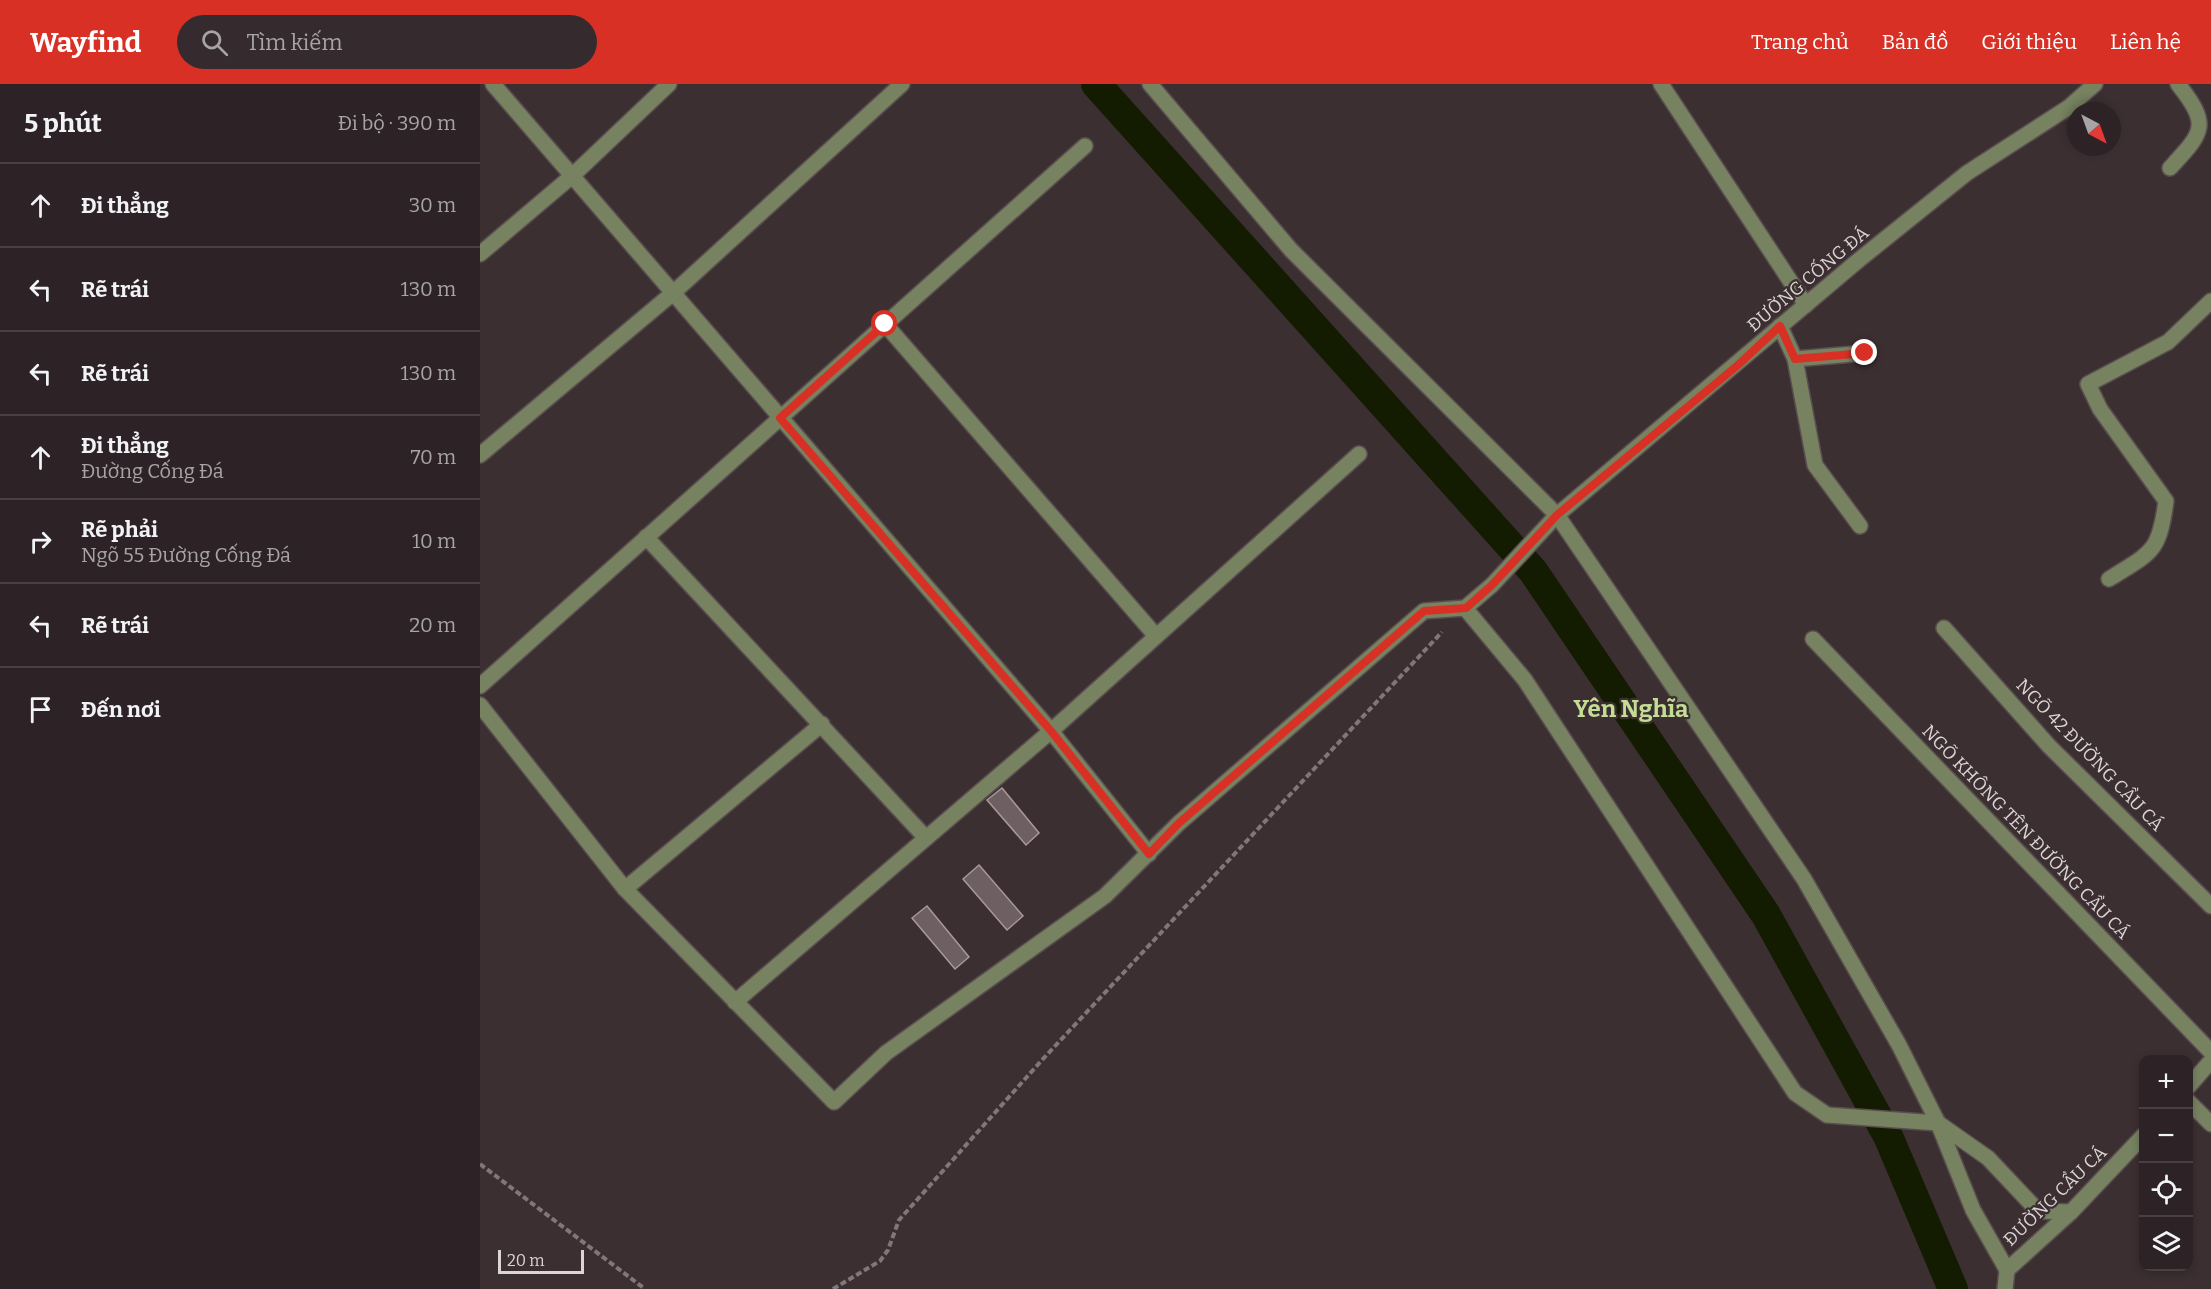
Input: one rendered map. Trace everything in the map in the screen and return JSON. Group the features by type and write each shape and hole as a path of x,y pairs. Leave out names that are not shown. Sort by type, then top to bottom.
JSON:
{"street":[{"path":"493,84 1051,731 1149,854"},
{"path":"480,254 572,176 669,84"},
{"path":"480,455 673,293 902,84"},
{"path":"1150,84 1291,250 1557,515 1804,879 1899,1045 1938,1123 1973,1210 2007,1270"},
{"path":"1661,84 1806,305"},
{"name":"ĐƯỜNG CỐNG ĐÁ","path":"1466,608 1492,585 1557,515 1738,365 1780,326 1967,173 2069,107 2095,84"},
{"path":"2170,168 2199,137 2201,121 2178,84"},
{"path":"480,686 1085,146"},
{"path":"2109,579 2147,555 2161,536 2166,501 2100,409 2088,384 2168,342 2211,301"},
{"path":"885,324 1156,636"},
{"path":"1780,326 1795,359 1815,465 1860,526"},
{"path":"1795,359 1865,353"},
{"path":"735,1002 1051,731 1359,454"},
{"path":"646,537 926,838"},
{"path":"480,705 626,889 834,1102 886,1053 1105,896 1188,815 1424,611 1466,608 1525,680 1795,1093 1827,1115 1938,1123 1988,1158 2038,1211 2071,1212"},
{"name":"NGÕ 42 ĐƯỜNG CẦU CÁ","path":"1944,628 2049,746 2211,906"},
{"name":"NGÕ KHÔNG TÊN ĐƯỜNG CẦU CÁ","path":"1813,639 2211,1052"},
{"path":"626,889 822,724"},
{"path":"2193,1081 2211,1061"},
{"path":"2193,1106 2211,1124"},
{"name":"ĐƯỜNG CẦU CÁ","path":"2005,1289 2007,1270 2071,1212 2139,1140"}],"path":[{"path":"834,1289 880,1261 888,1250 899,1220 1042,1060 1466,608"},
{"path":"480,1164 645,1289"}],"building":[{"path":"1002,788 1039,833 1026,845 987,800"},
{"path":"979,865 1023,916 1007,930 963,879"},
{"path":"927,906 969,957 955,969 912,918"}],"waterway":[{"path":"1096,84 1533,571 1766,915 1888,1136 1953,1289"}],"district":[{"name":"Yên Nghĩa","path":"1631,709"}],"route":[{"path":"885,324 780,418 1051,731 1149,854 1179,823 1424,611 1466,608 1492,585 1557,515 1738,365 1780,326 1795,359 1865,353"}]}
